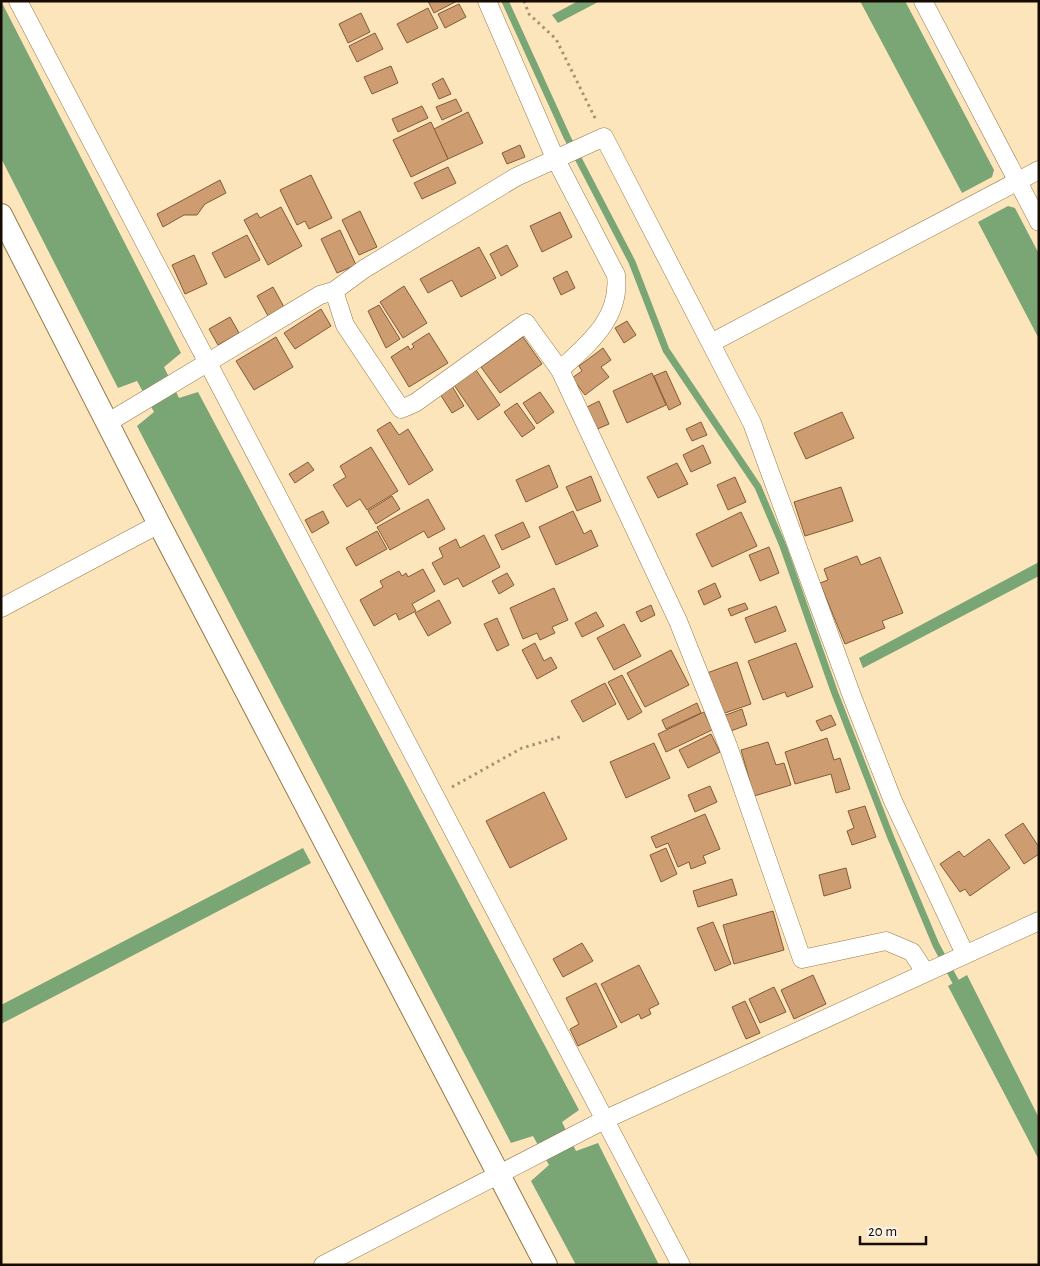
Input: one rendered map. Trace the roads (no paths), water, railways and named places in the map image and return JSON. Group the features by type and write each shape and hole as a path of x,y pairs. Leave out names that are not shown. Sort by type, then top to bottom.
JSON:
{"street":[{"path":"18,1 681,1265"},
{"path":"487,1 567,153 616,275 618,291 609,317 593,340 560,370"},
{"path":"923,1 1039,222"},
{"path":"107,423 320,295 334,291 364,268 516,177 604,137 712,343 764,453 853,699 894,801 945,963"},
{"path":"712,343 1039,170"},
{"path":"1,215 159,524 546,1265"},
{"path":"334,291 345,325 408,406 526,323 560,370 641,540 696,665 728,746 802,959 886,941 945,963"},
{"path":"1,608 159,524"},
{"path":"323,1265 604,1120 1039,921"}],"waterway":[{"path":"505,1 567,137 632,262 666,350 758,487 783,546 834,691 891,838 936,945 959,988"}]}
